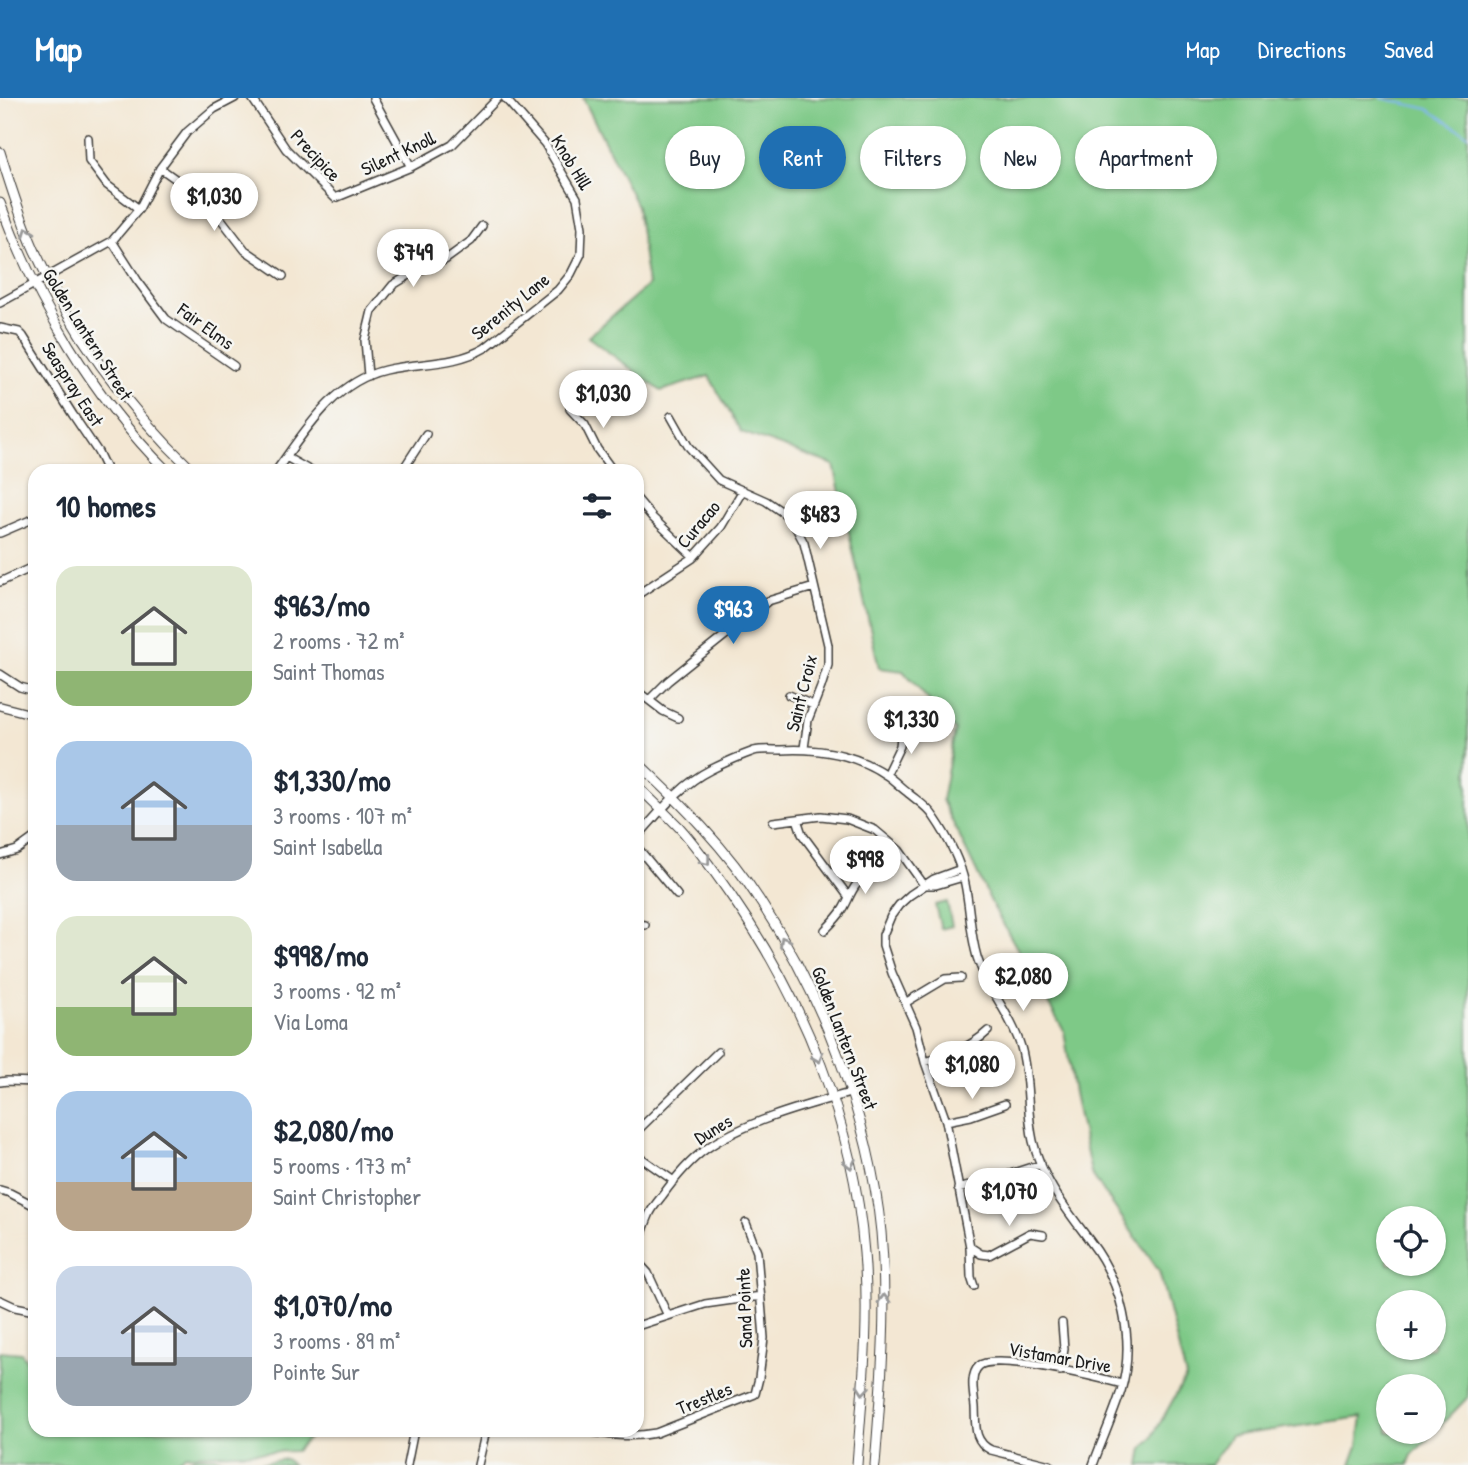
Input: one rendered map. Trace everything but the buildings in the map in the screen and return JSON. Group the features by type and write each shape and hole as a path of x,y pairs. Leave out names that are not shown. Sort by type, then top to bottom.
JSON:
{"main road":[{"name":"Golden Lantern Street","path":"0,152 34,248 76,327 100,365 145,422 186,464"},
{"name":"Golden Lantern Street","path":"0,203 34,284 55,321 127,427 161,464"},
{"name":"Golden Lantern Street","path":"644,769 674,797 727,856 760,900 793,956 820,1011 844,1071 873,1182 883,1261 885,1322 875,1465"},
{"name":"Golden Lantern Street","path":"644,793 703,857 764,945 795,1005 833,1098 851,1163 860,1211 865,1264 866,1349 856,1465"}],"street":[{"path":"0,303 112,241 139,209 160,168 187,132 214,109 235,98"},
{"name":"Precipice","path":"252,98 286,149 335,198"},
{"path":"373,98 411,167"},
{"name":"Silent Knoll","path":"335,198 411,167 452,145 498,98"},
{"name":"Knob Hill","path":"505,98 545,144 577,198 582,228 581,254"},
{"path":"88,138 89,162 107,185 139,209"},
{"path":"160,168 208,201 245,250 283,276"},
{"path":"369,376 365,340 372,311 393,285 411,274 445,260 471,241 482,226"},
{"name":"Fair Elms","path":"112,241 166,318 234,366"},
{"name":"Serenity Lane","path":"281,464 321,410 347,388 385,370 457,360 479,352 558,290 571,274 581,254"},
{"name":"Seaspray East","path":"0,328 19,332 23,336 104,464"},
{"path":"570,409 585,425 608,464"},
{"name":"Saint Croix","path":"671,416 688,446 719,480 766,501 785,514 804,543 828,645 828,665 808,720 804,748"},
{"path":"407,464 426,434"},
{"path":"286,457 298,464"},
{"name":"Curacao","path":"644,590 694,557 721,527 743,490"},
{"path":"644,507 694,557"},
{"path":"0,533 28,521"},
{"path":"0,582 28,569"},
{"path":"649,700 668,681 768,601 814,587"},
{"path":"0,674 12,684 28,689"},
{"path":"789,695 813,705"},
{"path":"644,696 663,711 678,718"},
{"path":"1,709 28,714"},
{"path":"886,775 900,746 902,727"},
{"path":"644,829 684,787 709,770 756,751 804,748 855,759 886,775 933,814 962,873 977,956 986,979 1015,1029 1021,1047 1028,1079 1028,1109 1033,1140 1041,1164 1054,1191 1100,1254 1120,1297 1126,1332 1126,1366 1093,1465"},
{"path":"772,822 821,816 847,819 875,830 899,850 924,885"},
{"path":"797,819 802,834 848,896"},
{"path":"0,855 17,850 28,842"},
{"path":"825,930 866,874 899,850"},
{"path":"644,855 677,895"},
{"path":"962,873 936,885 924,885 899,905 883,935 886,956 916,1027 946,1121 970,1247 974,1286"},
{"path":"905,1003 944,979 961,978"},
{"path":"925,1062 977,1042 988,1031"},
{"path":"644,1124 718,1052"},
{"path":"0,1082 28,1082"},
{"name":"Dunes","path":"644,1229 650,1213 674,1181 705,1150 727,1136 783,1114 850,1093"},
{"path":"946,1121 971,1116 1004,1104"},
{"path":"644,1160 674,1181"},
{"path":"958,1189 1041,1164"},
{"path":"0,1190 28,1202"},
{"name":"Sand Pointe","path":"746,1223 757,1252 764,1338 755,1394"},
{"path":"970,1247 981,1254 989,1255 1030,1233 1043,1234"},
{"path":"644,1268 649,1273 668,1316"},
{"path":"644,1324 705,1304 761,1296"},
{"path":"0,1300 28,1310"},
{"path":"1060,1371 1064,1349 1062,1323"},
{"name":"Vistamar Drive","path":"1050,1465 991,1450 979,1441 973,1378 976,1368 983,1362 1021,1363 1122,1384"},
{"name":"Trestles","path":"644,1435 676,1426 755,1394"},
{"path":"407,1465 413,1437"},
{"path":"478,1465 484,1437"}],"green space":[{"path":"583,98 1468,98 1468,1397 1446,1420 1446,1374 1376,1374 1376,1444 1423,1444 1412,1455 1408,1465 1351,1465 1358,1446 1362,1417 1231,1436 1210,1465 1140,1465 1143,1448 1151,1439 1186,1377 1159,1271 1091,1173 1064,1031 993,906 942,800 955,730 903,671 879,668 834,465 741,432 709,376 661,391 588,337 648,285 637,206"},
{"path":"947,902 952,926 941,929 935,905"},
{"path":"0,1351 21,1353 28,1362 28,1437 309,1437 296,1451 186,1455 173,1465 0,1465"},
{"path":"194,1457 216,1457 247,1465 178,1465"},
{"path":"286,1459 292,1465 247,1465"}],"waterway":[{"path":"1381,98 1428,109 1468,135"}]}
